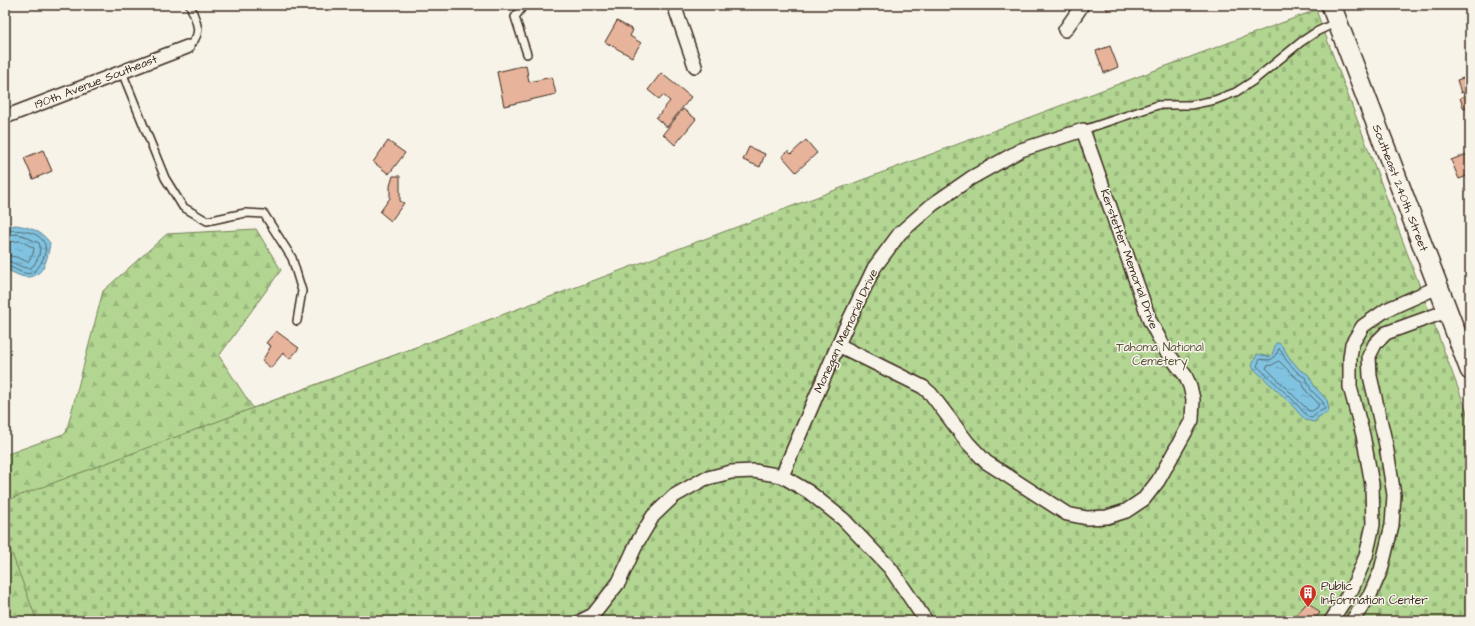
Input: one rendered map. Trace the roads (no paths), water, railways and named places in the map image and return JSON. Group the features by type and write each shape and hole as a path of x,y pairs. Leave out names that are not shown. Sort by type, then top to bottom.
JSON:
{"main road":[{"name":"Southeast 240th Street","path":"1334,14 1470,370"}],"street":[{"path":"674,5 695,66"},
{"path":"1065,30 1082,5"},
{"name":"190th Avenue Southeast","path":"5,117 187,47"},
{"name":"Monegan Memorial Drive","path":"782,476 838,345 874,268 900,233 932,205 971,178 1021,150 1083,130"},
{"name":"Kerstetter Memorial Drive","path":"838,345 923,387 931,394 968,443 986,462 1068,514 1087,518 1107,517 1126,511 1144,499 1158,481 1192,420 1193,399 1190,386 1185,375 1166,351 1150,322 1083,130"},
{"path":"1331,621 1352,589 1366,556 1373,525 1372,484 1363,435 1350,387 1350,358 1352,344 1363,326 1386,310 1438,287"},
{"path":"1399,304 1406,325"},
{"path":"1352,621 1370,596 1380,570 1392,529 1394,495 1386,445 1370,376 1368,356 1375,344 1386,333 1447,310"},
{"path":"1363,435 1382,429"},
{"path":"581,621 593,615 619,582 637,543 653,516 674,496 704,479 731,472 754,471 782,476 809,492 843,519 890,568 926,621"}],"lane":[{"path":"187,47 194,42 198,33 198,26 190,5"},
{"path":"524,5 515,17 527,54"},
{"path":"1083,130 1158,105 1190,105 1215,100 1236,92 1253,81 1301,42 1316,32 1334,14"},
{"path":"122,72 165,178 183,206 207,222 245,213 264,214 292,258 302,291 297,321"}],"water":[{"path":"16,225 35,230 43,235 50,243 44,266 41,271 31,277 25,277 5,270 5,227"},
{"path":"1276,343 1279,343 1283,347 1300,370 1308,374 1315,387 1327,400 1329,409 1328,412 1320,416 1314,422 1305,420 1289,402 1253,368 1252,365 1257,354 1269,357 1272,355"}],"place":[{"name":"Public Information Center","path":"1308,608"}],"park label":[{"name":"Tahoma National Cemetery","path":"1160,354"}]}
